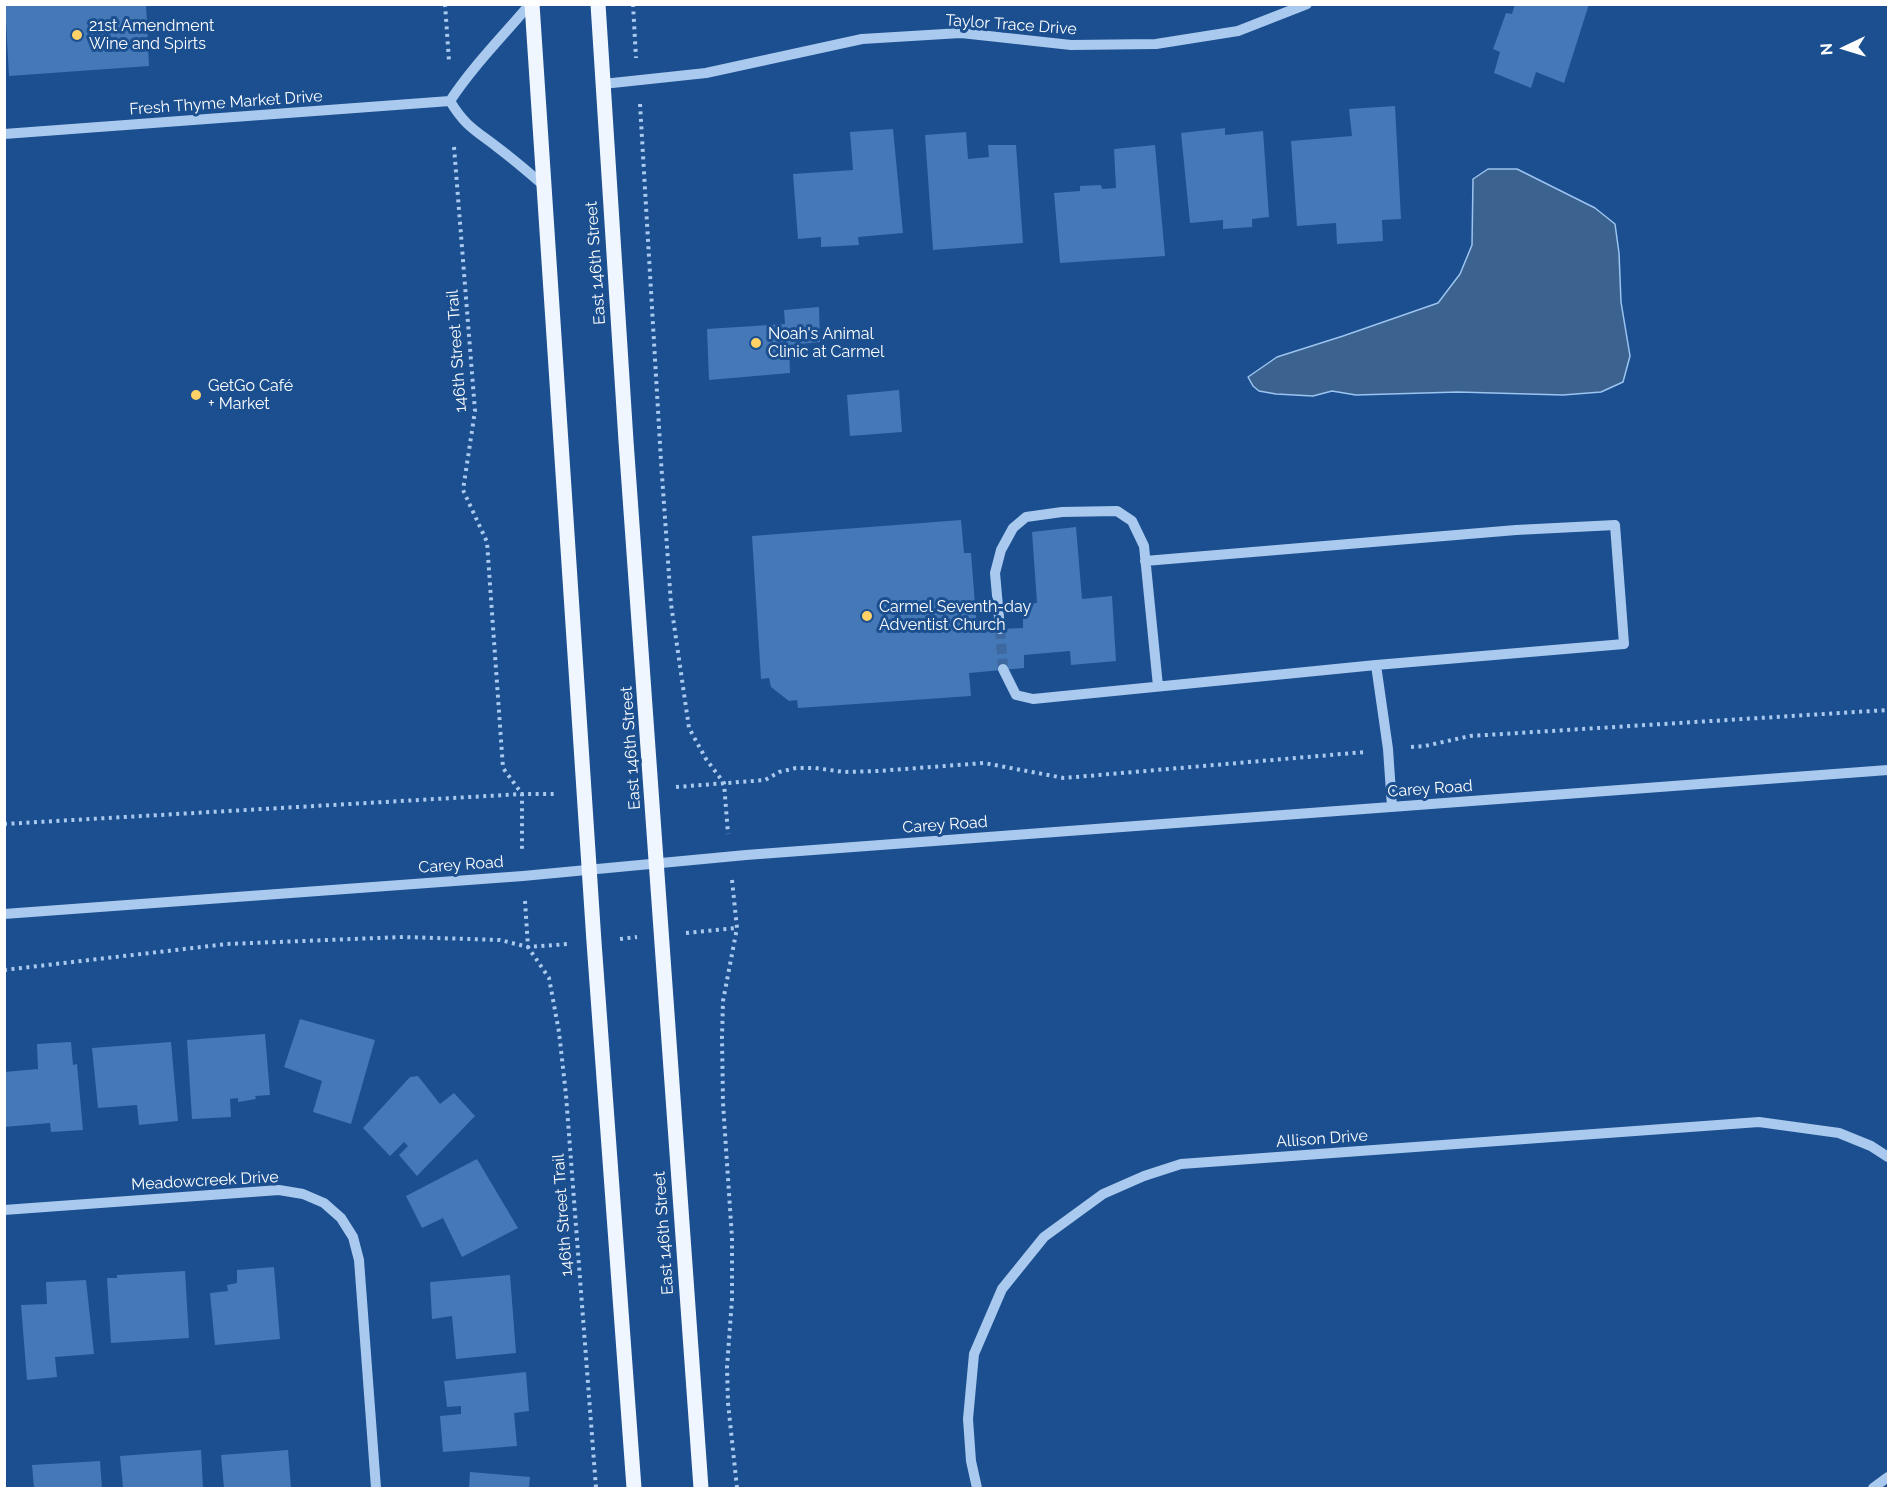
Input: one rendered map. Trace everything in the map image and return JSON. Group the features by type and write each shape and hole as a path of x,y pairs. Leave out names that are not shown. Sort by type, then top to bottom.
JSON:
{"main road":[{"path":"531,4 634,1488"},
{"name":"East 146th Street","path":"598,4 626,441 701,1488"}],"street":[{"path":"531,4 466,76 450,101 466,125 498,147 542,184"},
{"name":"Taylor Trace Drive","path":"603,84 706,73 862,39 961,33 1071,45 1156,44 1238,31 1307,4"},
{"name":"Fresh Thyme Market Drive","path":"4,134 450,101"},
{"path":"1000,629 995,573 1001,550 1013,528 1026,518 1062,512 1117,511 1132,522 1144,546 1158,686"},
{"path":"1003,669 1016,695 1034,699 1376,665 1624,644 1615,525 1516,530 1145,561"},
{"path":"1376,665 1388,750 1392,807"},
{"name":"Carey Road","path":"4,914 523,876 746,855 1888,770"},
{"name":"Allison Drive","path":"977,1488 970,1461 968,1419 974,1354 1002,1289 1044,1237 1103,1194 1143,1176 1181,1164 1759,1122 1839,1133 1871,1146 1888,1156"},
{"name":"Meadowcreek Drive","path":"4,1210 279,1190 303,1194 324,1203 341,1218 353,1237 359,1260 376,1488"},
{"path":"1873,1488 1888,1477"}],"path":[{"path":"446,4 449,63"},
{"path":"633,4 635,39"},
{"path":"642,135 671,604 688,728 706,759 724,783 765,780 779,772 796,768 844,772 984,763 1064,778 1388,750 1425,746 1470,736 1888,710"},
{"name":"146th Street Trail","path":"4,824 522,794 503,768 487,542 463,490 475,411 454,146"},
{"path":"737,928 723,1000 722,1038 723,1103 732,1238 732,1299 727,1367 728,1403 737,1488"},
{"name":"146th Street Trail","path":"4,970 239,944 403,937 501,939 528,947 549,978 559,1032 566,1095 596,1488"}],"water":[{"path":"1488,169 1517,169 1595,208 1615,224 1621,302 1630,356 1623,382 1601,392 1563,395 1458,392 1356,395 1332,391 1313,396 1276,394 1259,391 1253,386 1248,377 1277,357 1438,303 1460,274 1472,245 1473,179"}],"building":[{"name":"21st Amendment Wine and Spirts","path":"5,4 146,4 149,66 9,76"},
{"path":"1515,4 1589,4 1564,83 1536,72 1531,88 1494,73 1500,52 1493,49 1506,13 1512,14"},
{"path":"1395,106 1401,219 1382,220 1383,241 1337,244 1336,223 1297,226 1291,141 1352,136 1349,109"},
{"path":"1225,128 1225,135 1263,131 1269,217 1252,219 1252,227 1223,229 1223,220 1190,223 1181,133"},
{"path":"893,129 903,233 858,237 859,245 821,247 821,237 798,239 793,174 853,170 850,132"},
{"path":"966,132 968,159 989,157 988,145 1016,145 1023,243 933,250 925,135"},
{"path":"1155,145 1165,256 1060,263 1054,193 1080,191 1080,186 1101,185 1102,189 1116,188 1114,149"},
{"name":"Noah's Animal Clinic at Carmel","path":"819,307 820,342 789,345 790,373 709,380 707,329 785,324 784,310"},
{"path":"899,390 902,432 850,436 847,395"},
{"name":"Carmel Seventh-day Adventist Church","path":"961,520 964,553 971,553 977,630 1023,628 1023,604 1037,603 1032,532 1076,527 1082,599 1112,596 1116,661 1071,665 1070,651 1024,655 1024,668 969,673 971,696 798,708 797,700 789,701 771,687 769,678 761,679 752,536"},
{"path":"300,1019 375,1040 351,1124 313,1112 322,1081 284,1067"},
{"path":"265,1034 270,1095 255,1096 256,1099 238,1102 238,1098 230,1099 231,1117 192,1119 187,1040"},
{"path":"71,1042 73,1065 77,1064 83,1130 51,1132 50,1123 4,1127 4,1072 38,1069 37,1044"},
{"path":"171,1042 178,1121 139,1125 137,1105 98,1108 92,1048"},
{"path":"418,1076 440,1104 454,1093 475,1116 417,1176 399,1155 408,1146 404,1142 390,1156 363,1128 410,1077"},
{"path":"477,1159 518,1228 462,1257 443,1218 422,1228 406,1196"},
{"path":"274,1267 280,1339 215,1345 210,1293 228,1291 227,1285 237,1283 237,1270"},
{"path":"185,1271 189,1338 111,1343 107,1278 117,1278 117,1275"},
{"path":"510,1275 516,1353 456,1359 452,1316 432,1319 430,1282"},
{"path":"86,1280 94,1354 55,1357 57,1377 27,1380 21,1305 47,1304 46,1282"},
{"path":"526,1372 529,1411 514,1413 517,1446 443,1452 440,1416 461,1414 461,1406 447,1407 444,1381"},
{"path":"201,1450 203,1488 123,1488 120,1456"},
{"path":"288,1450 291,1488 224,1488 221,1455"},
{"path":"100,1461 102,1488 34,1488 32,1465"},
{"path":"470,1472 530,1477 529,1488 469,1488"}],"tunnel":[{"path":"1000,629 1003,669"}],"place":[{"name":"21st Amendment Wine and Spirts","path":"77,35"},
{"name":"Noah's Animal Clinic at Carmel","path":"756,343"},
{"name":"GetGo Café + Market","path":"196,395"},
{"name":"Carmel Seventh-day Adventist Church","path":"867,616"}]}
